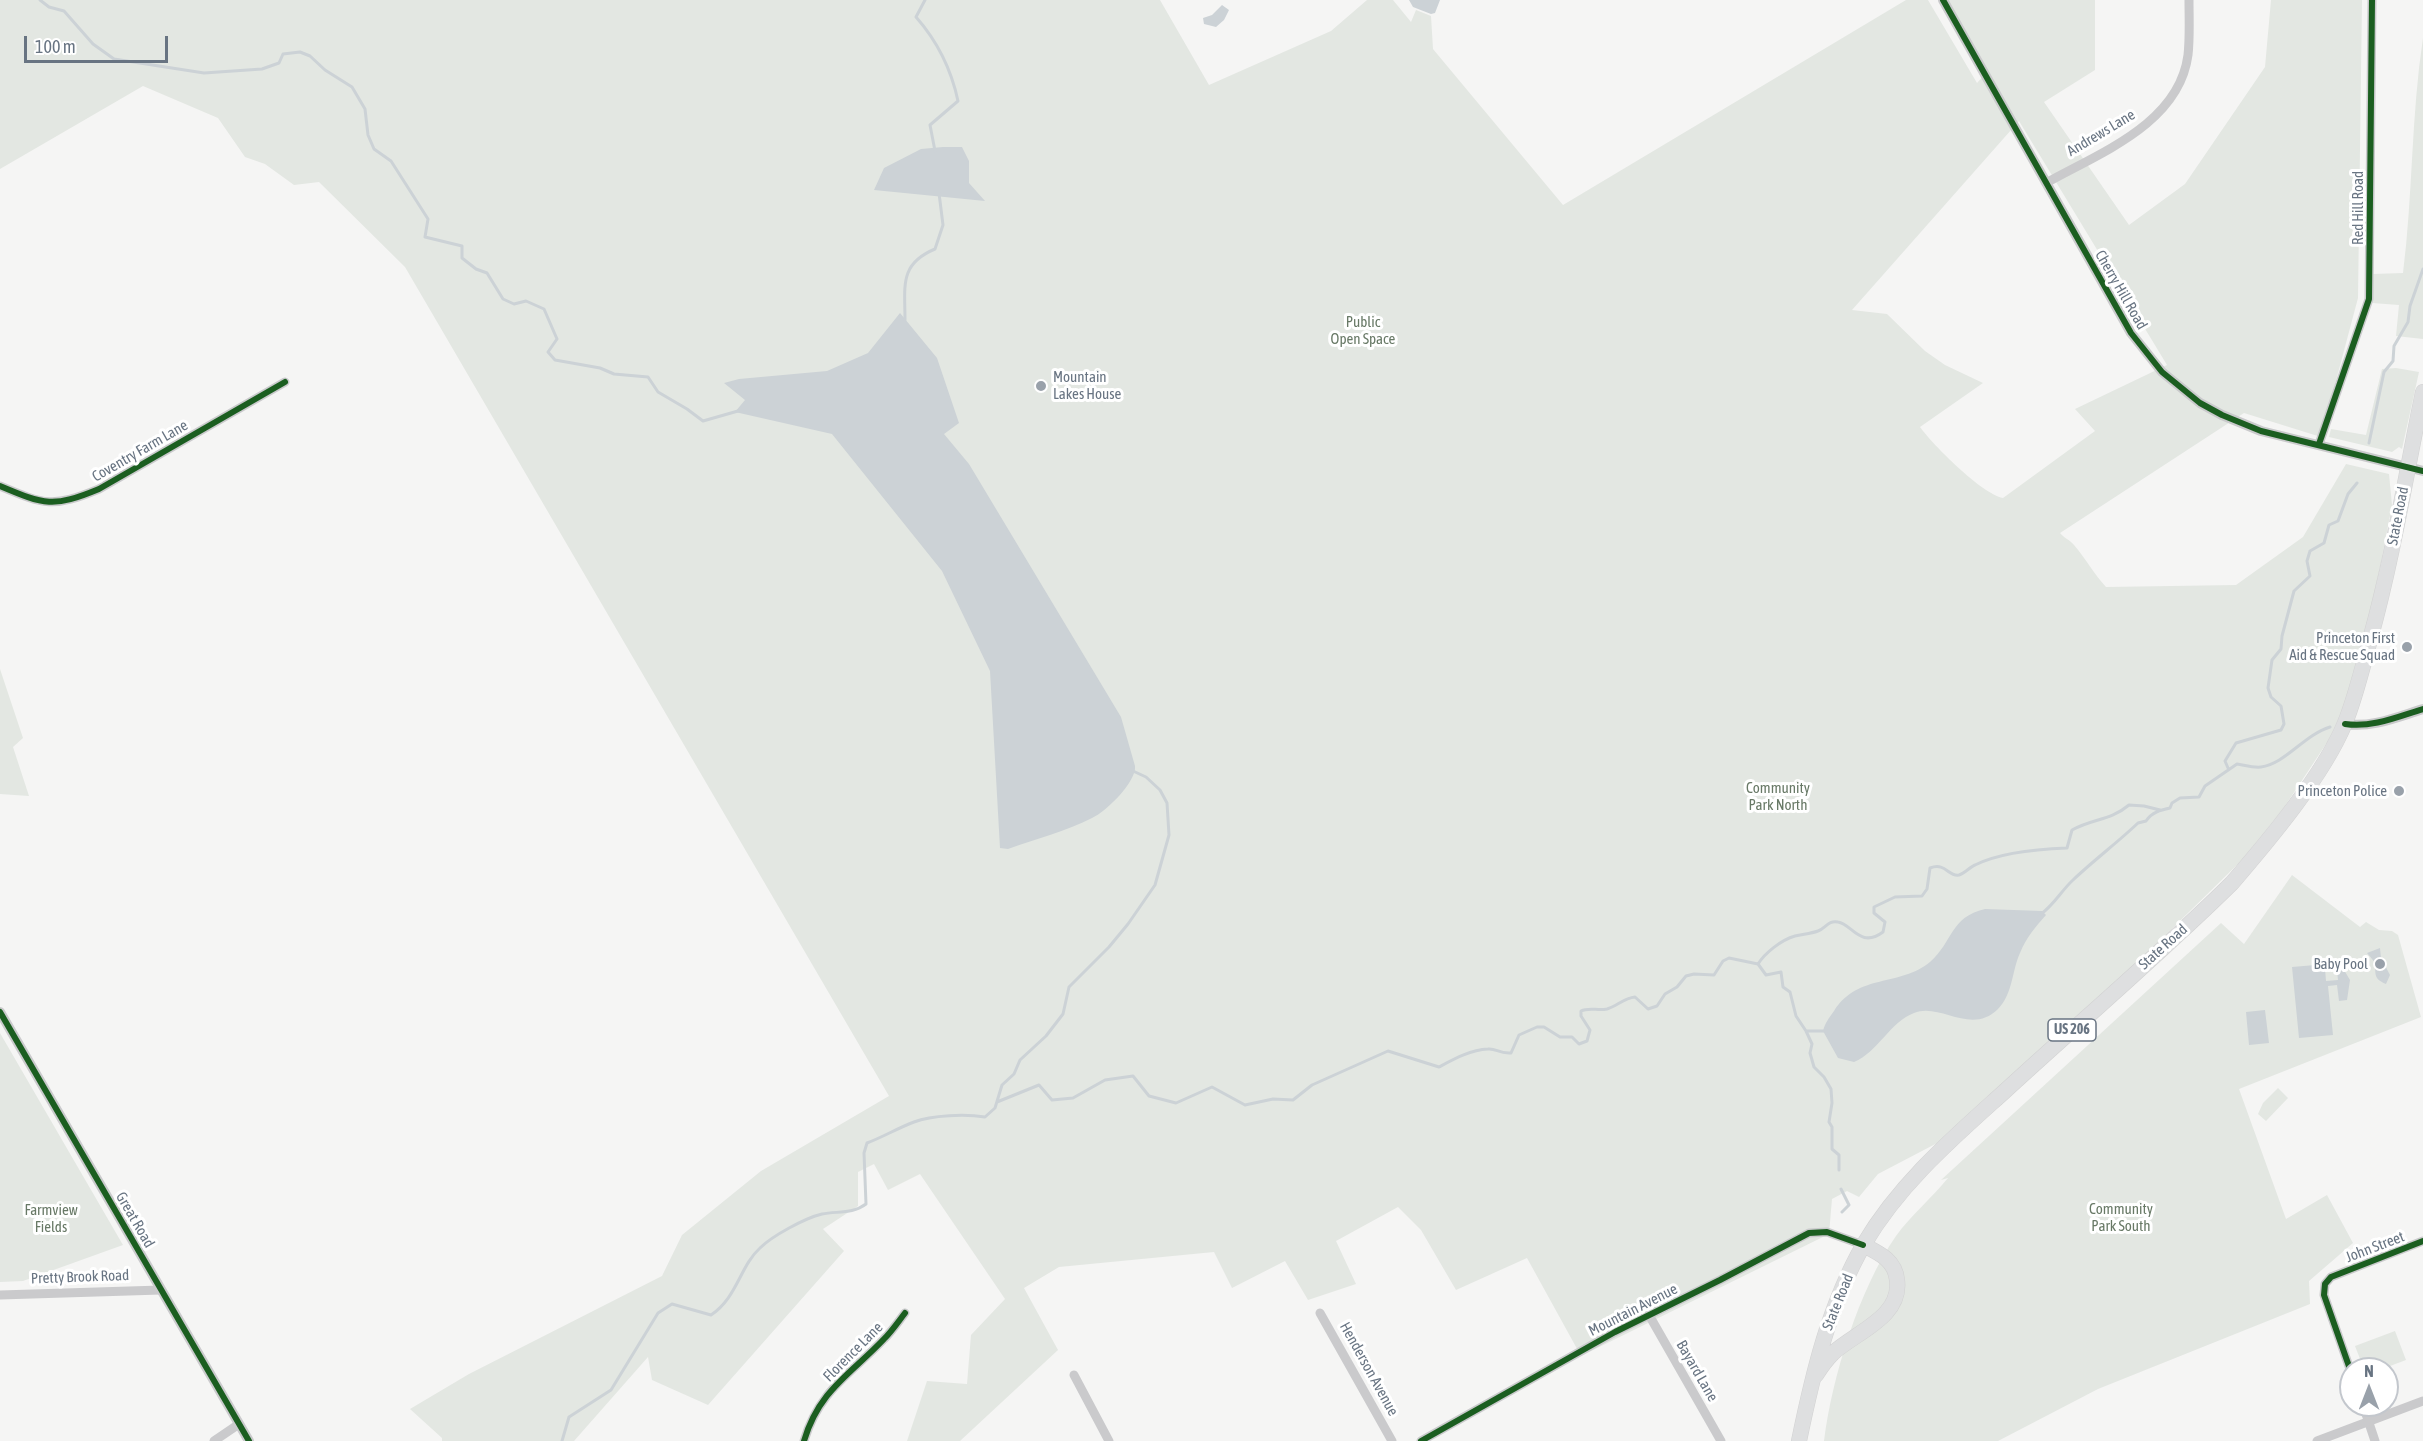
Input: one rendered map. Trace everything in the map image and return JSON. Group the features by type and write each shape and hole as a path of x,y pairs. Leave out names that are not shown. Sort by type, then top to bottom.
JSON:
{"highway":[{"name":"State Road","path":"1799,1441 1831,1315 1863,1245 1894,1199 1915,1175 2232,883 2258,853 2300,796 2332,747 2344,724 2380,603 2423,392"},
{"path":"1810,1391 1816,1375 1834,1351 1884,1315 1895,1300 1897,1280 1895,1270 1883,1254 1863,1245"}],"street":[{"name":"Cherry Hill Road","path":"1943,0 2131,333 2162,372 2200,403 2261,431 2423,471"},
{"name":"Andrews Lane","path":"2046,183 2141,128 2163,108 2176,90 2185,69 2188,55 2189,0"},
{"name":"Red Hill Road","path":"2319,444 2369,299 2372,0"},
{"name":"Coventry Farm Lane","path":"0,486 29,498 52,503 70,501 99,489 285,382"},
{"path":"2344,724 2357,726 2372,724 2423,709"},
{"name":"Great Road","path":"0,1012 249,1441"},
{"name":"Mountain Avenue","path":"1421,1441 1475,1409 1649,1315 1809,1233 1827,1232 1863,1245"},
{"name":"John Street","path":"2346,1357 2327,1304 2325,1284 2331,1277 2423,1241"},
{"name":"Pretty Brook Road","path":"0,1295 161,1290"},
{"name":"Henderson Avenue","path":"1320,1312 1392,1441"},
{"name":"Florence Lane","path":"804,1441 814,1418 834,1386 884,1340 905,1313"},
{"name":"Bayard Lane","path":"1649,1315 1721,1441"},
{"path":"1074,1375 1109,1441"},
{"path":"2317,1441 2423,1401"},
{"path":"2366,1417 2375,1441"},
{"path":"213,1441 239,1424"}],"green space":[{"path":"0,0 1160,0 1209,85 1331,31 1367,0 1393,0 1411,22 1416,10 1431,16 1433,49 1563,205 1906,0 1928,0 1977,83 1986,73 1943,0 2095,0 2095,70 2044,102 2129,225 2185,184 2265,67 2271,0 2362,0 2358,298 2321,437 2244,413 2060,533 2074,545 2106,587 2236,585 2303,537 2346,464 2389,474 2392,505 2372,606 2343,710 2328,741 2283,809 2242,860 2136,964 1943,1140 1878,1174 1859,1197 1847,1191 1832,1199 1829,1234 1581,1356 1527,1258 1456,1290 1421,1230 1398,1207 1336,1241 1356,1284 1308,1300 1285,1261 1232,1288 1214,1252 1059,1267 1024,1288 1058,1350 960,1441 907,1441 927,1381 967,1384 971,1335 1005,1299 920,1174 888,1190 874,1164 858,1172 858,1206 823,1229 844,1251 708,1405 652,1380 648,1357 574,1441 442,1441 442,1438 410,1409 469,1374 662,1276 682,1235 761,1171 889,1096 405,267 319,182 294,185 265,164 245,157 218,118 143,86 0,169","holes":["2019,121 2167,365 2075,409 2095,431 2003,498 1994,495 1971,479 1920,427 1983,383 1945,365 1925,351 1887,314 1852,310"]},
{"path":"2423,38 2423,339 2396,336 2399,305 2372,303 2373,274 2403,273 2416,97"},
{"path":"2396,368 2419,372 2402,449 2399,447 2392,452 2329,437 2331,429 2366,435 2382,369"},
{"path":"0,669 23,738 13,747 29,796 0,794"},
{"name":"Community Park South","path":"2292,875 2360,927 2366,922 2379,930 2392,931 2398,935 2421,1017 2239,1089 2286,1219 2327,1195 2353,1243 2309,1281 2310,1304 2098,1389 1998,1441 1824,1441 1833,1389 1849,1334 1870,1281 1896,1236 1948,1178 1941,1180 2221,923 2244,944"},
{"name":"Farmview Fields","path":"0,1033 123,1245 23,1281 0,1282"},
{"path":"2278,1088 2288,1098 2266,1121 2258,1114 2263,1103"},
{"path":"2395,1331 2406,1360 2399,1363 2399,1357 2359,1357 2355,1346"}],"shaded area":[{"path":"1409,0 1440,0 1435,13 1431,14 1413,7"},
{"path":"1222,5 1229,10 1224,20 1216,27 1204,24 1203,18 1212,15"},
{"path":"962,147 969,161 969,183 985,201 874,190 884,168 921,149"},
{"path":"900,313 937,358 959,423 944,434 969,464 1121,717 1135,766 1131,780 1126,787 1098,815 1072,827 1008,849 1000,848 990,671 942,571 832,434 735,412 745,400 724,383 739,379 827,371 868,353"},
{"path":"1985,909 2042,911 2046,915 2022,948 2007,996 1998,1009 1988,1016 1977,1019 1924,1011 1914,1013 1898,1023 1870,1051 1854,1062 1838,1058 1823,1031 1829,1018 1844,999 1867,985 1918,970 1938,954 1958,924 1974,913"},
{"name":"Baby Pool","path":"2380,948 2381,958 2390,975 2386,984 2377,978 2374,962 2367,953"},
{"path":"2327,964 2326,981 2338,980 2337,970 2344,970 2350,980 2347,1000 2339,1001 2337,985 2328,986 2333,1035 2299,1038 2292,967"},
{"path":"2265,1010 2269,1043 2249,1045 2246,1012"}],"waterway":[{"path":"40,0 49,7 64,11 93,44 114,59 204,73 262,69 279,63 283,54 300,52 310,56 325,70 352,87 365,109 368,135 374,149 391,161 428,219 425,237 462,246 462,258 476,269 487,273 503,299 514,304 526,301 544,309 557,339 548,352 555,360 600,368 614,374 648,377 658,392 703,421 738,411"},
{"path":"925,0 916,17 943,56 952,77 958,101 930,125 935,151"},
{"path":"905,320 906,277 915,262 935,249 943,225 939,193"},
{"path":"2369,443 2384,372 2393,361 2394,346 2408,322 2410,306 2423,269"},
{"path":"2228,768 2225,761 2236,743 2281,730 2284,724 2281,706 2271,697 2268,688 2272,660 2281,649 2282,636 2294,591 2310,576 2307,561 2310,551 2324,543 2329,525 2338,521 2348,494 2357,483"},
{"path":"2041,914 2073,880 2138,823 2146,821 2157,812 2170,808 2172,803 2180,798 2199,797 2205,786 2237,764 2252,767 2270,765 2312,736 2330,727"},
{"path":"562,1441 569,1417 611,1390 658,1313 672,1304 711,1315 727,1300 753,1255 772,1238 815,1216 851,1211 866,1204 864,1153 867,1143 921,1120 949,1116 985,1117 995,1108 1002,1085 1014,1074 1020,1060 1046,1036 1063,1014 1069,987 1109,947 1155,885 1169,835 1167,803 1160,790 1146,777 1133,771"},
{"path":"997,1102 1039,1085 1052,1100 1073,1098 1105,1080 1133,1076 1149,1096 1176,1103 1212,1087 1245,1105 1273,1099 1293,1100 1312,1085 1388,1051 1439,1067 1475,1051 1491,1049 1511,1053 1519,1035 1537,1027 1544,1027 1560,1037 1572,1037 1579,1044 1587,1041 1590,1030 1581,1016 1581,1011 1607,1009 1635,997 1648,1009 1657,1006 1665,994 1677,987 1686,976 1714,975 1723,961 1729,958 1758,964 1769,951 1784,941 1818,931 1832,922 1843,924 1862,937 1875,937 1883,932 1885,922 1874,913 1874,907 1895,897 1922,896 1927,889 1930,868 1940,867 1959,875 1975,865 1996,857 2067,848 2072,830 2115,814 2129,805 2160,810"},
{"path":"1758,964 1766,975 1781,972 1783,987 1790,992 1796,1016 1812,1044 1810,1053 1814,1067 1831,1089 1832,1103 1829,1122 1832,1127 1832,1149 1839,1155 1839,1170"},
{"path":"1806,1031 1827,1031"},
{"path":"1841,1189 1849,1205 1842,1212"}],"cycle path":[{"path":"1943,0 2131,333 2162,372 2200,403 2261,431 2423,471"},
{"path":"2319,444 2369,299 2372,0"},
{"path":"0,486 49,502 83,495 99,489 285,382"},
{"path":"2345,724 2375,723 2423,709"},
{"path":"0,1012 249,1441"},
{"path":"1421,1441 1615,1332 1809,1233 1827,1232 1863,1245"},
{"path":"2346,1357 2324,1295 2325,1284 2331,1277 2423,1241"},
{"path":"804,1441 810,1423 827,1396 887,1336 905,1313"}],"place":[{"name":"Mountain Lakes House","path":"1041,386"},
{"name":"Princeton First Aid & Rescue Squad","path":"2407,647"},
{"name":"Princeton Police","path":"2399,791"},
{"name":"Baby Pool","path":"2380,964"}],"park label":[{"name":"Public Open Space","path":"1363,330"},
{"name":"Community Park North","path":"1778,796"}]}
